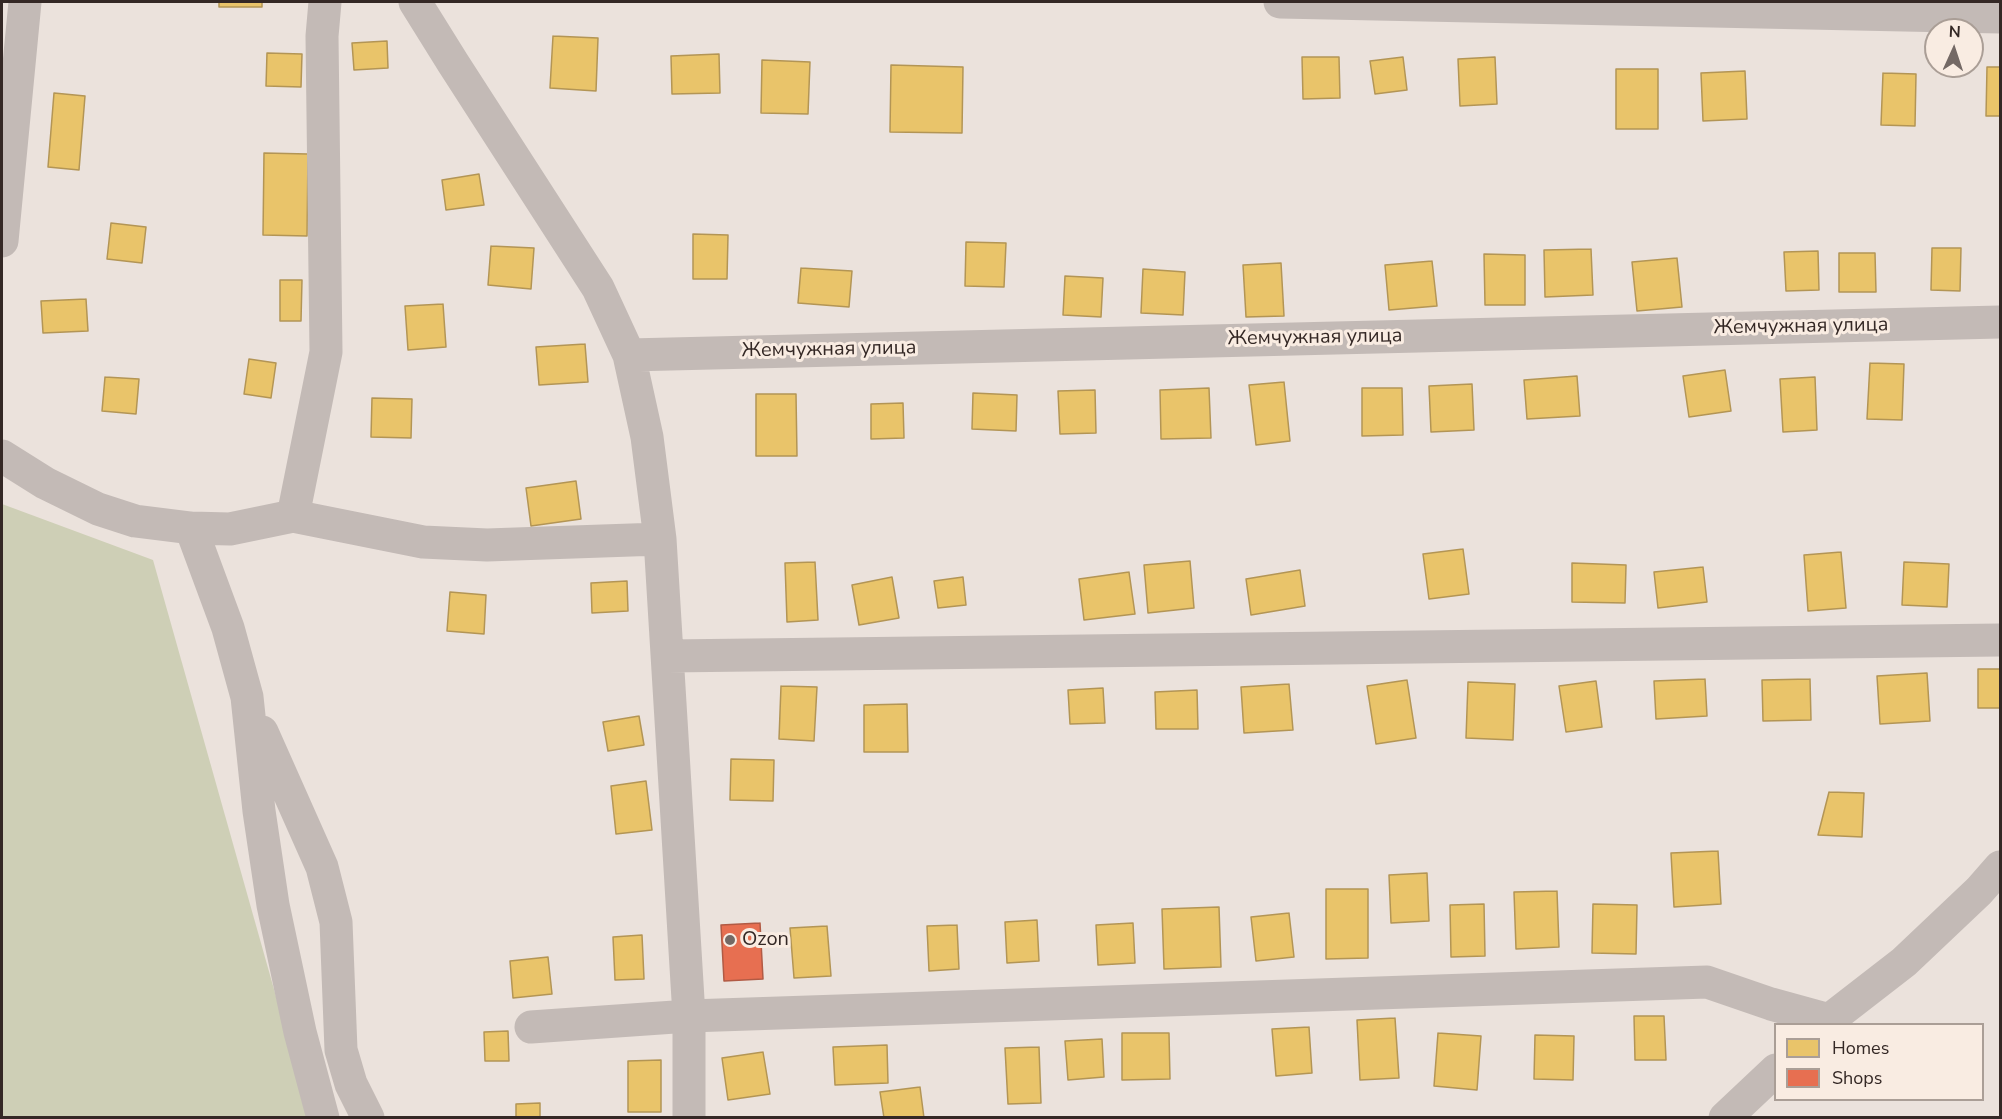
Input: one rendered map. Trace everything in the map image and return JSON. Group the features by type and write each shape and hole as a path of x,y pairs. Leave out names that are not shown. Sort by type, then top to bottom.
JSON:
{"street":[{"path":"2,241 25,2"},
{"path":"293,516 326,352 322,36 325,2"},
{"path":"416,2 598,288 629,355 647,437 660,539 669,657 689,1016 689,1118"},
{"path":"1280,2 2001,17"},
{"name":"Жемчужная улица","path":"629,355 2001,322"},
{"path":"2,456 45,483 98,509 135,521 191,528 230,529 293,516 423,542 487,545 660,539"},
{"path":"191,528 228,628 248,698 322,867 336,922 341,1050 351,1084 368,1118"},
{"path":"669,657 2001,640"},
{"path":"248,698 259,811 273,905 300,1032 323,1118"},
{"path":"531,1027 689,1016 1707,982 1827,1022 1904,962 2001,867"},
{"path":"288,968 341,1050"},
{"path":"1725,1118 1774,1072"}],"green space":[{"path":"2,504 153,560 310,1117 2,1117"}],"building: Homes":[{"path":"219,2 262,2 262,7 219,7"},
{"path":"553,36 598,38 596,91 550,88"},
{"path":"387,41 388,68 354,70 352,43"},
{"path":"267,53 302,54 301,87 266,86"},
{"path":"719,54 720,93 672,94 671,56"},
{"path":"1302,57 1339,57 1340,98 1303,99"},
{"path":"1403,57 1407,90 1375,94 1370,61"},
{"path":"1495,57 1497,104 1460,106 1458,59"},
{"path":"762,60 810,62 808,114 761,113"},
{"path":"891,65 963,67 962,133 890,132"},
{"path":"1987,67 2000,67 2000,116 1986,116"},
{"path":"1616,69 1658,69 1658,129 1616,129"},
{"path":"1745,71 1747,119 1703,121 1701,73"},
{"path":"1883,73 1916,74 1915,126 1881,125"},
{"path":"54,93 85,96 79,170 48,167"},
{"path":"264,153 308,154 307,236 263,235"},
{"path":"479,174 484,205 446,210 442,180"},
{"path":"111,223 146,227 142,263 107,259"},
{"path":"693,234 728,235 727,279 693,279"},
{"path":"966,242 1006,243 1004,287 965,286"},
{"path":"491,246 534,248 531,289 488,285"},
{"path":"1932,248 1961,248 1960,291 1931,290"},
{"path":"1591,249 1593,295 1545,297 1544,250"},
{"path":"1818,251 1819,290 1786,291 1784,252"},
{"path":"1839,253 1875,253 1876,292 1839,292"},
{"path":"1484,254 1525,255 1525,305 1485,305"},
{"path":"1677,258 1682,307 1637,311 1632,262"},
{"path":"1432,261 1437,306 1389,310 1385,265"},
{"path":"1281,263 1284,316 1246,317 1243,265"},
{"path":"801,268 852,271 849,307 798,303"},
{"path":"1143,269 1185,272 1183,315 1141,313"},
{"path":"1065,276 1103,278 1101,317 1063,315"},
{"path":"280,280 302,280 301,321 280,321"},
{"path":"86,299 88,331 43,333 41,301"},
{"path":"443,304 446,347 408,350 405,306"},
{"path":"585,344 588,382 539,385 536,347"},
{"path":"249,359 276,363 271,398 244,394"},
{"path":"1870,363 1904,364 1902,420 1867,419"},
{"path":"1725,370 1731,411 1689,417 1683,376"},
{"path":"1577,376 1580,416 1527,419 1524,380"},
{"path":"105,377 139,379 136,414 102,411"},
{"path":"1815,377 1817,430 1783,432 1780,379"},
{"path":"1284,382 1290,441 1256,445 1249,385"},
{"path":"1472,384 1474,430 1431,432 1429,386"},
{"path":"1209,388 1211,438 1161,439 1160,390"},
{"path":"1362,388 1402,388 1403,435 1362,436"},
{"path":"1095,390 1096,433 1060,434 1058,391"},
{"path":"973,393 1017,395 1016,431 972,429"},
{"path":"756,394 796,394 797,456 756,456"},
{"path":"372,398 412,399 411,438 371,437"},
{"path":"903,403 904,438 871,439 871,404"},
{"path":"576,481 581,519 531,526 526,488"},
{"path":"1463,549 1469,594 1429,599 1423,554"},
{"path":"1841,552 1846,608 1808,611 1804,555"},
{"path":"1190,561 1194,608 1148,613 1144,565"},
{"path":"815,562 818,620 787,622 785,563"},
{"path":"1904,562 1949,564 1947,607 1902,605"},
{"path":"1572,563 1626,565 1625,603 1572,602"},
{"path":"1703,567 1707,602 1658,608 1654,572"},
{"path":"1300,570 1305,606 1251,615 1246,579"},
{"path":"1129,572 1135,614 1084,620 1079,579"},
{"path":"892,577 899,618 859,625 852,585"},
{"path":"963,577 966,605 938,608 934,581"},
{"path":"627,581 628,611 592,613 591,583"},
{"path":"450,592 486,595 484,634 447,631"},
{"path":"1978,669 2000,669 2000,708 1978,708"},
{"path":"1927,673 1930,721 1880,724 1877,676"},
{"path":"1705,679 1707,716 1656,719 1654,681"},
{"path":"1810,679 1811,720 1763,721 1762,680"},
{"path":"1407,680 1416,738 1376,744 1367,686"},
{"path":"1596,681 1602,727 1566,732 1559,686"},
{"path":"1468,682 1515,684 1513,740 1466,738"},
{"path":"1289,684 1293,730 1244,733 1241,687"},
{"path":"781,686 817,687 814,741 779,739"},
{"path":"1103,688 1105,723 1070,724 1068,690"},
{"path":"1197,690 1198,729 1156,729 1155,692"},
{"path":"907,704 908,752 864,752 864,705"},
{"path":"639,716 644,745 608,751 603,722"},
{"path":"731,759 774,760 773,801 730,800"},
{"path":"646,781 652,830 616,834 611,786"},
{"path":"1829,792 1864,793 1862,837 1818,835"},
{"path":"1718,851 1721,904 1674,907 1671,853"},
{"path":"1427,873 1429,921 1391,923 1389,875"},
{"path":"1326,889 1368,889 1368,958 1326,959"},
{"path":"1557,891 1559,947 1516,949 1514,892"},
{"path":"1484,904 1485,956 1451,957 1450,905"},
{"path":"1593,904 1637,905 1636,954 1592,953"},
{"path":"1219,907 1221,967 1164,969 1162,909"},
{"path":"1289,913 1294,957 1256,961 1251,917"},
{"path":"1037,920 1039,961 1007,963 1005,922"},
{"path":"1133,923 1135,963 1098,965 1096,925"},
{"path":"957,925 959,969 929,971 927,926"},
{"path":"827,926 831,976 794,978 790,928"},
{"path":"642,935 644,979 615,980 613,937"},
{"path":"548,957 552,994 513,998 510,961"},
{"path":"1634,1016 1664,1016 1666,1060 1635,1060"},
{"path":"1395,1018 1399,1078 1360,1080 1357,1020"},
{"path":"1309,1027 1312,1073 1276,1076 1272,1029"},
{"path":"508,1031 509,1061 485,1061 484,1032"},
{"path":"1122,1033 1169,1033 1170,1079 1122,1080"},
{"path":"1438,1033 1481,1036 1477,1090 1434,1086"},
{"path":"1535,1035 1574,1036 1573,1080 1534,1079"},
{"path":"1102,1039 1104,1077 1068,1080 1065,1041"},
{"path":"887,1045 888,1083 835,1085 833,1047"},
{"path":"1039,1047 1041,1103 1008,1104 1005,1048"},
{"path":"763,1052 770,1094 728,1100 722,1058"},
{"path":"661,1060 661,1112 628,1112 628,1061"},
{"path":"920,1087 924,1118 884,1118 880,1092"},
{"path":"540,1103 540,1118 516,1118 516,1104"}],"building: Shops":[{"path":"760,923 763,979 724,981 721,925"}],"place":[{"name":"Ozon","path":"730,940"}]}
